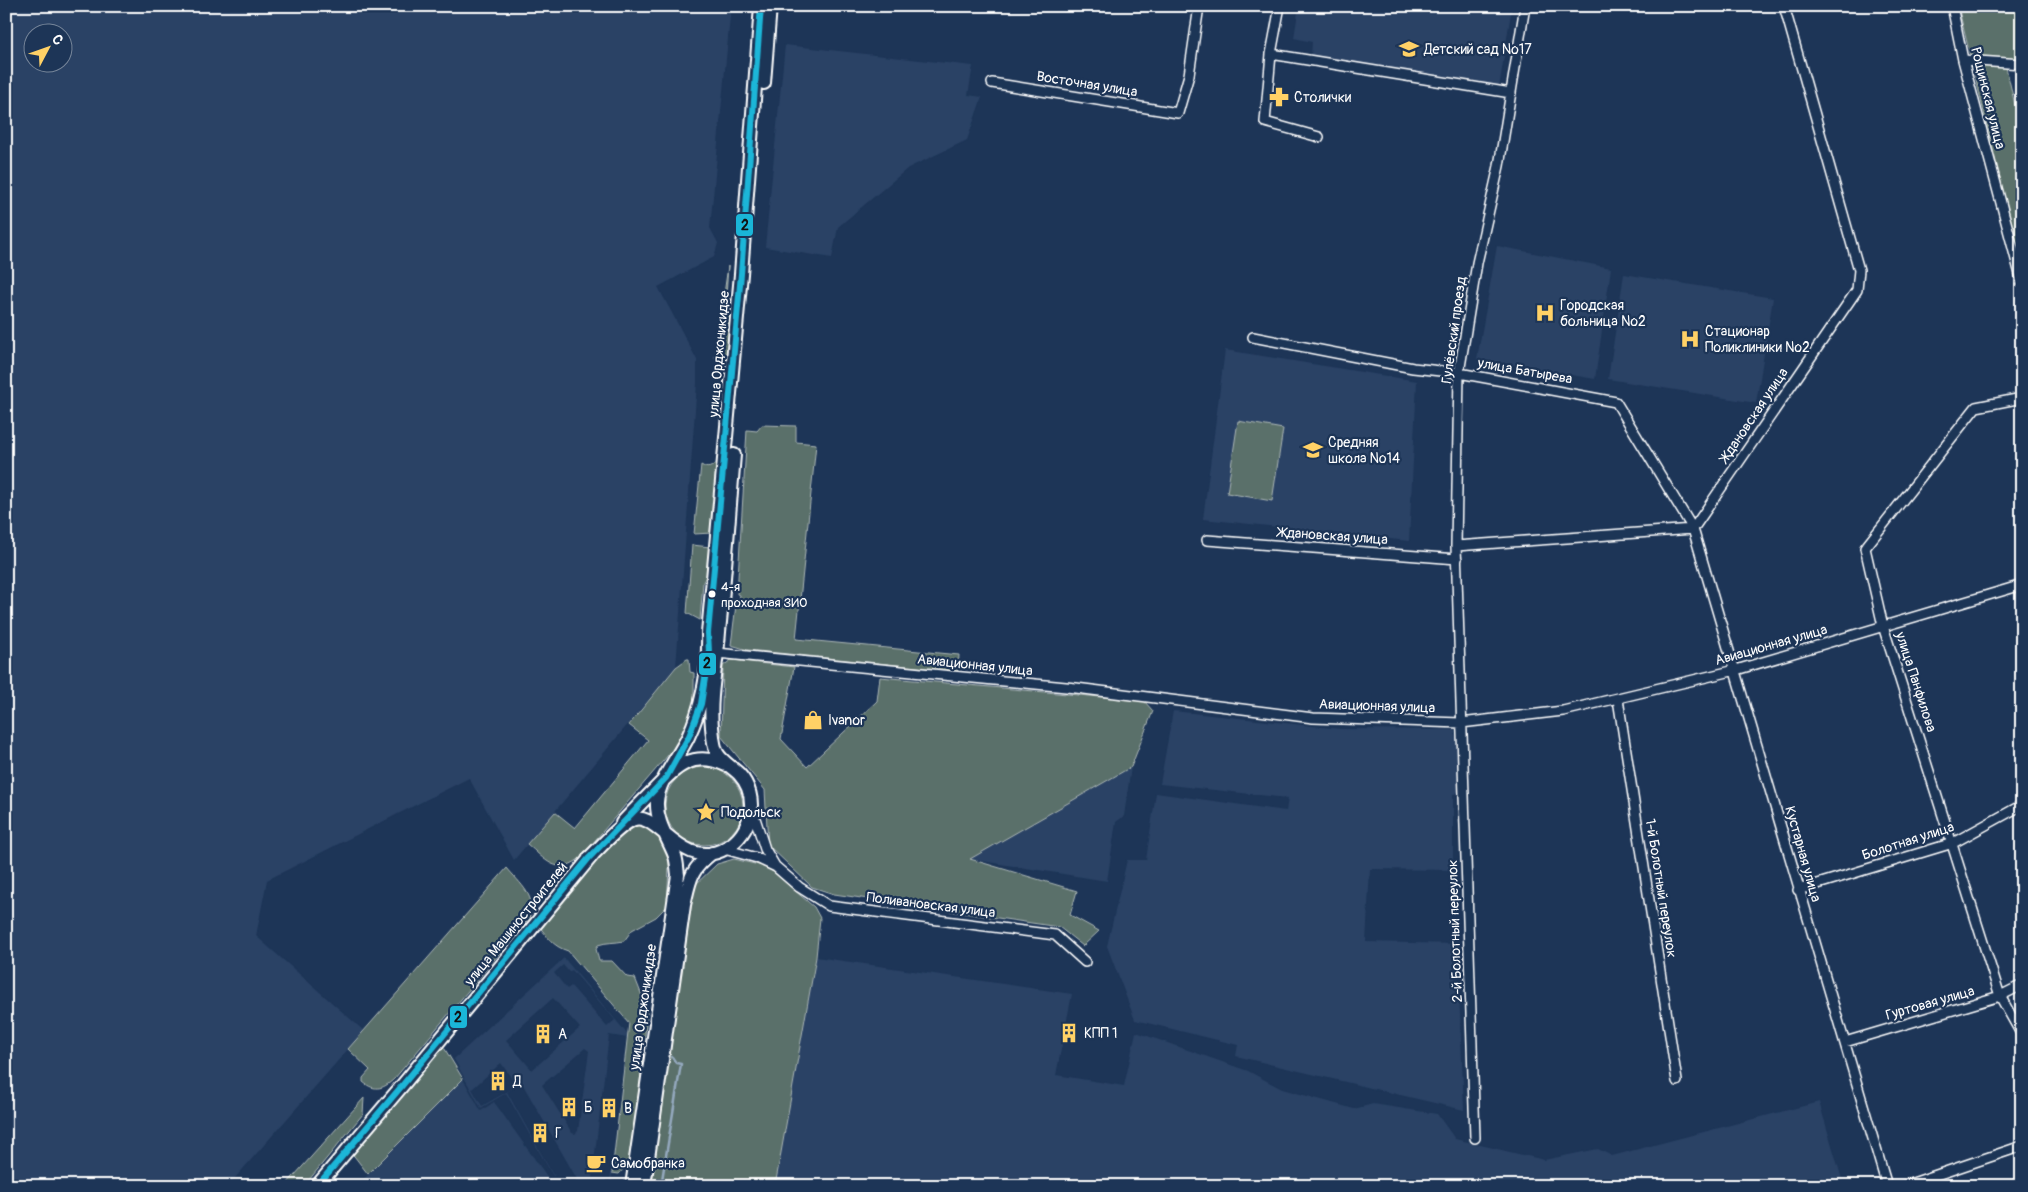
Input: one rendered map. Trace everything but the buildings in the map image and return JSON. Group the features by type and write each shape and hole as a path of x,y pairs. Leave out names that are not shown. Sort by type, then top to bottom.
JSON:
{"main road":[{"name":"улица Орджоникидзе","path":"706,706 709,652 708,632 738,301 761,6"},
{"name":"улица Орджоникидзе","path":"706,706 717,653 770,6"},
{"path":"589,858 633,819 644,819 658,827 675,844 699,854 718,851 735,842 743,833 749,822 752,809 750,796 746,784 739,774 717,753 706,706"},
{"path":"666,835 660,824 657,812 660,788 706,706"},
{"path":"666,778 682,764 702,758 716,760 729,766"},
{"name":"улица Машиностроителей","path":"317,1186 589,858 666,778"},
{"name":"улица Орджоникидзе","path":"632,1186 678,875 675,858 666,835"},
{"name":"улица Орджоникидзе","path":"644,1186 684,905 690,878 698,864 718,851"}],"street":[{"name":"Восточная улица","path":"992,83 1178,113 1189,75 1199,6"},
{"path":"1280,6 1271,54 1265,122 1319,137"},
{"name":"Гулёвский проезд","path":"1461,723 1456,546 1459,373 1478,263 1499,166 1525,6"},
{"name":"Ждановская улица","path":"1693,529 1857,290 1859,270 1784,6"},
{"name":"Рощинская улица","path":"1952,6 1963,60 2022,282"},
{"path":"1271,54 1511,93"},
{"path":"1963,60 2022,64"},
{"name":"улица Батырева","path":"1253,337 1413,368 1459,373 1616,402 1693,529"},
{"name":"улица Панфилова","path":"2022,398 1976,407 1864,548 1883,626 2000,996 2022,1035"},
{"path":"1456,546 1693,529"},
{"name":"Кустарная улица","path":"1693,529 1736,670 1798,890 1887,1186"},
{"name":"Ждановская улица","path":"1207,540 1457,559"},
{"name":"Авиационная улица","path":"717,653 1076,688 1313,718 1461,723 1563,711 1736,670 2022,585"},
{"name":"1-й Болотный переулок","path":"1618,699 1677,1081"},
{"name":"2-й Болотный переулок","path":"1461,723 1475,1138"},
{"name":"Болотная улица","path":"1798,890 1953,843 2022,805"},
{"path":"752,809 765,849 776,866"},
{"path":"718,851 757,858 776,866"},
{"name":"Поливановская улица","path":"776,866 799,887 829,906 1055,935 1085,962"},
{"name":"Гуртовая улица","path":"1845,1042 2000,996 2022,985"},
{"path":"1904,1186 2022,1146"}],"shaded area":[{"path":"6,6 731,6 710,228 718,243 714,257 658,287 697,360 697,383 676,667 514,860 469,778 267,880 256,936 364,1031 228,1186 6,1186"},
{"name":"Детский сад №17","path":"1299,6 1512,6 1499,88 1311,57 1312,42 1294,38"},
{"path":"785,45 973,66 968,95 982,97 967,140 908,168 838,227 832,258 765,247"},
{"name":"Городская больница №2","path":"1497,246 1611,268 1595,379 1477,359"},
{"name":"Стационар Поликлиники №2","path":"1624,274 1773,298 1756,403 1608,379"},
{"name":"Средняя школа №14","path":"1225,350 1417,381 1409,541 1203,519"},
{"path":"1173,711 1340,729 1455,730 1460,793 1453,794 1453,870 1370,869 1366,942 1457,944 1464,1110 1236,1056 1238,1045 1135,1020 1107,946 1127,860 1146,860 1156,793 1286,811 1288,798 1160,784"},
{"path":"1131,767 1124,816 1116,822 1107,881 969,859"},
{"path":"816,957 1072,994 1056,1075 1124,1086 1136,1032 1248,1071 1282,1089 1354,1109 1373,1104 1437,1114 1455,1139 1544,1160 1598,1149 1612,1156 1819,1102 1844,1186 775,1186"},
{"path":"564,958 629,1036 611,1183 601,1182 598,1186 576,1186 574,1182 577,1179 522,1083 507,1092 553,1175 556,1174 553,1176 506,1093 481,1108 454,1059","holes":["563,965 569,972 572,970 615,1020 607,1027 571,986 567,989 554,973","553,998 580,1028 532,1070 506,1040","609,1035 627,1038 610,1182 606,1182 606,1179 592,1178","585,1048 589,1051 578,1131 575,1134 572,1133 542,1085","501,1063 517,1086 482,1106 472,1089"]},
{"path":"463,1079 481,1111 494,1102 554,1186 357,1186"}],"green space":[{"path":"1958,6 2022,6 2022,59 2004,59 2022,134 2022,268"},
{"path":"728,266 726,296 731,299 726,361 721,364 717,362 715,357"},
{"path":"1238,421 1283,429 1272,501 1227,493"},
{"path":"762,425 796,426 796,442 816,444 796,639 959,655 958,671 748,650 731,645 736,605 739,605 740,595 737,594 747,430 757,431"},
{"path":"718,463 712,533 694,534 701,465 708,468"},
{"path":"692,545 710,547 710,567 703,582 700,620 687,613"},
{"path":"689,659 690,672 694,673 694,711 681,740 579,859 564,866 557,866 545,860 527,844 555,812 575,828 648,740 629,725 676,667"},
{"path":"731,660 794,667 781,739 807,767 877,701 880,677 1144,701 1153,711 1131,767 970,859 1077,891 1070,915 1099,931 1083,946 1059,927 834,894 812,887 768,845 765,790 721,736 723,666"},
{"path":"704,767 719,770 732,778 740,791 743,806 740,821 732,834 719,842 704,845 689,842 676,834 668,821 665,806 668,791 676,778 689,770"},
{"path":"631,824 646,826 661,839 667,850 669,866 667,906 656,917 632,930 624,941 601,944 596,949 599,961 612,961 627,977 635,978 646,1006 647,1015 632,1159 619,1174 612,1173 629,1023 568,951 554,944 538,925 620,831"},
{"path":"734,859 767,867 814,907 820,918 816,957 775,1186 650,1186 694,886 717,864"},
{"path":"507,868 522,885 529,897 531,910 529,918 395,1078 387,1085 379,1088 367,1085 363,1082 363,1078 370,1070 348,1049"},
{"path":"443,1046 463,1079 368,1174 351,1152"},
{"path":"364,1098 363,1114 304,1186 285,1186"}],"waterway":[{"path":"661,1186 681,1064 676,1063 672,1057"}],"transit line":[{"name":"2","path":"317,1186 589,858 666,778 689,736 701,704 709,652 708,633 741,274 761,6"}],"place":[{"name":"Детский сад №17","path":"1409,49"},
{"name":"Столички","path":"1279,97"},
{"name":"Городская больница №2","path":"1545,313"},
{"name":"Стационар Поликлиники №2","path":"1690,339"},
{"name":"Средняя школа №14","path":"1313,450"},
{"name":"4-я проходная ЗИО","path":"712,594"},
{"name":"Ivanor","path":"813,720"},
{"name":"Подольск","path":"706,812"},
{"name":"КПП 1","path":"1069,1033"},
{"name":"А","path":"543,1034"},
{"name":"Д","path":"498,1081"},
{"name":"Б","path":"569,1107"},
{"name":"В","path":"609,1108"},
{"name":"Г","path":"540,1133"},
{"name":"Самобранка","path":"596,1163"}]}
